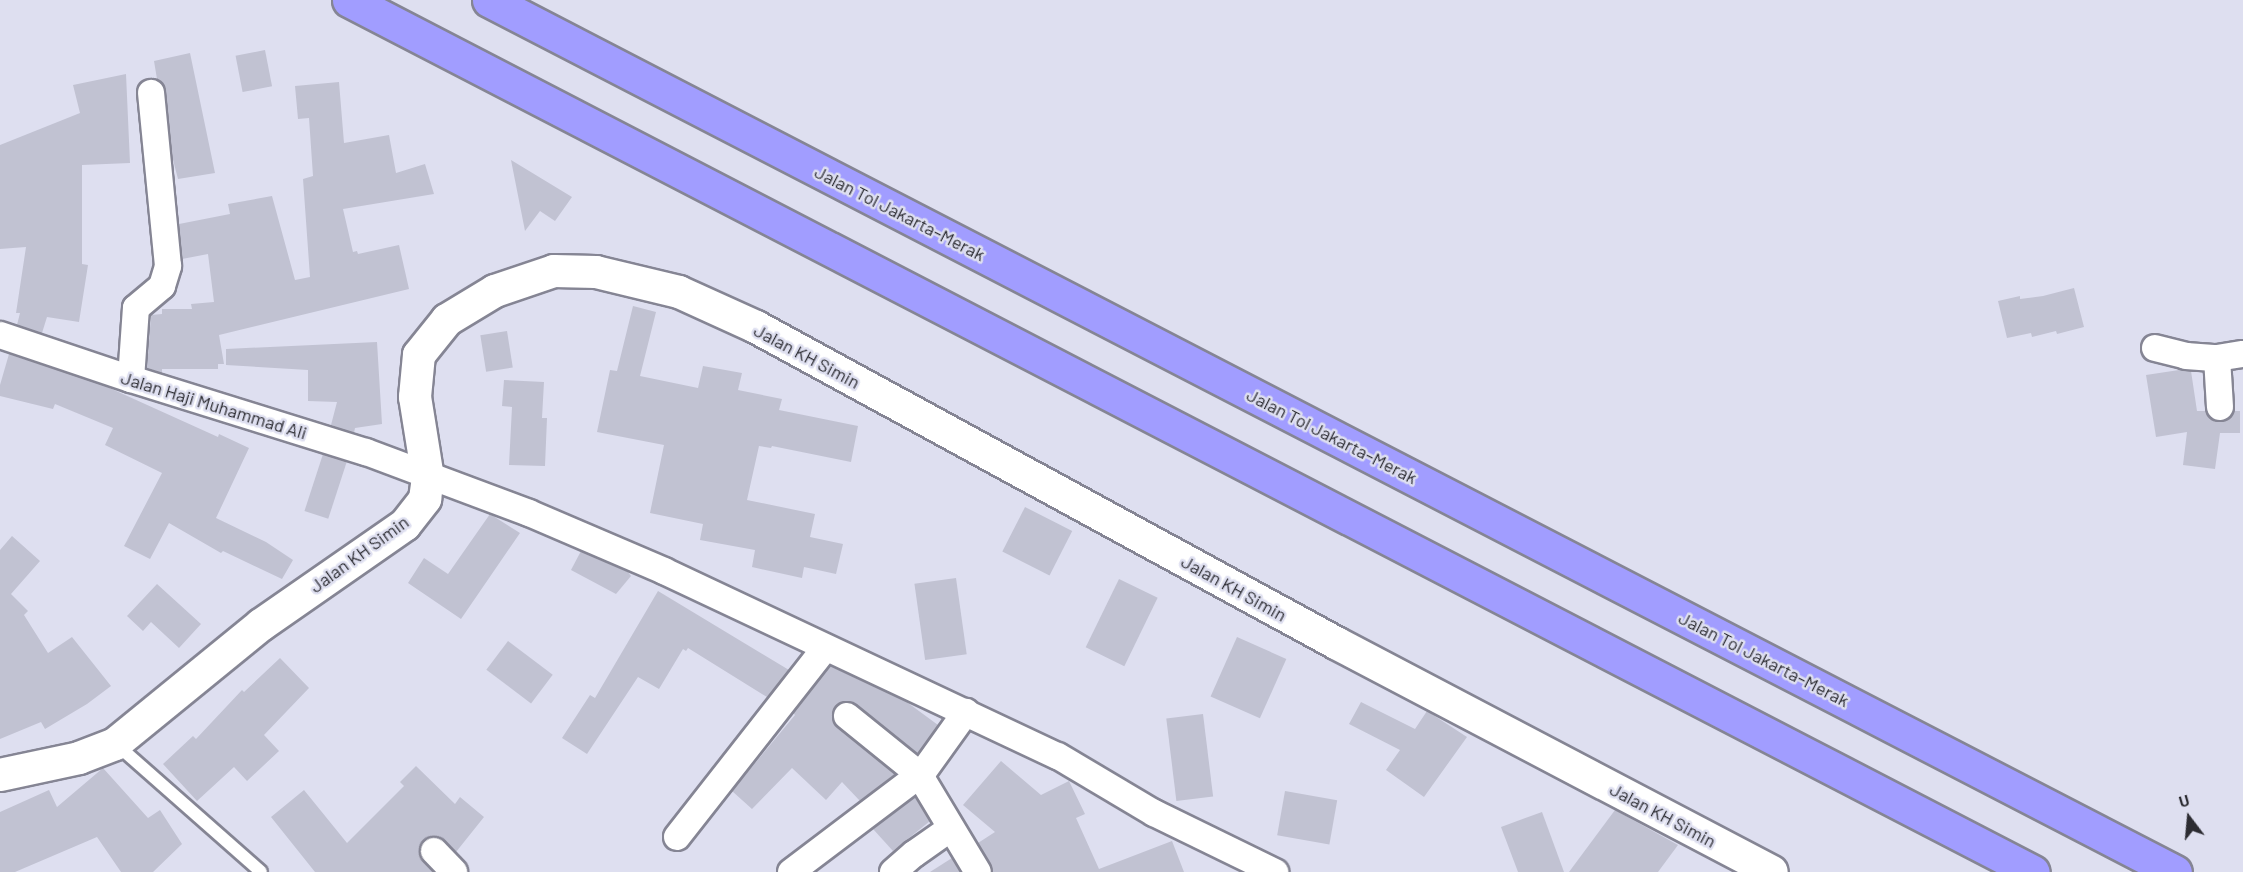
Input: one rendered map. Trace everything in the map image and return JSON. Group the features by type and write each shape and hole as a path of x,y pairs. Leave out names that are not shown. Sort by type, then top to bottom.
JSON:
{"highway":[{"path":"349,0 2033,872"},
{"name":"Jalan Tol Jakarta–Merak","path":"489,0 2175,872"}],"street":[{"path":"131,379 136,308 162,286 168,266 152,93"},
{"name":"Jalan KH Simin","path":"0,775 79,758 115,744 261,625 405,525 425,499 428,478 415,397 419,354 447,320 495,291 554,271 596,272 679,292 756,327 1336,643 1772,872"},
{"name":"Jalan Haji Muhammad Ali","path":"0,334 131,379 366,452 428,478 529,513 664,571 1058,756 1154,813 1275,872"},
{"path":"2155,348 2186,356 2217,358 2243,354"},
{"path":"2217,358 2220,407"},
{"path":"677,837 825,648"},
{"path":"790,872 919,774 966,712"},
{"path":"847,716 919,774 978,872"},
{"path":"893,872 951,828"},
{"path":"434,851 454,872"}],"lane":[{"path":"115,744 261,872"}],"building":[{"path":"265,50 272,86 243,92 236,56"},
{"path":"190,53 215,173 178,179 172,156 166,92 157,79 154,61"},
{"path":"126,74 130,163 82,165 82,264 88,265 79,322 47,317 42,333 17,325 20,313 16,313 26,247 0,249 0,145 80,113 73,85"},
{"path":"339,82 344,143 389,135 396,173 425,164 434,194 343,209 353,252 357,251 358,254 399,245 409,289 219,335 224,364 218,364 218,369 162,369 162,373 147,368 151,315 162,314 162,309 192,309 191,304 214,302 208,254 182,259 179,224 230,214 228,204 272,196 295,280 310,277 303,179 313,176 309,118 298,119 295,86"},
{"path":"511,160 572,197 555,221 540,211 525,231"},
{"path":"2074,288 2084,327 2057,334 2056,331 2032,337 2031,333 2007,338 1998,301 2020,296 2020,299 2043,296"},
{"path":"633,306 656,312 640,376 698,388 703,366 742,373 738,390 782,399 779,410 858,426 851,462 772,446 771,448 759,446 747,500 815,514 810,537 843,544 836,574 804,567 802,578 752,567 755,550 700,540 703,524 650,513 664,445 597,432 610,370 617,371"},
{"path":"507,331 513,368 486,372 480,335"},
{"path":"377,342 382,424 355,428 354,433 331,425 337,402 308,401 308,370 226,365 226,349"},
{"path":"9,354 103,385 218,437 219,434 249,448 216,518 266,542 293,560 282,579 223,551 221,553 169,523 150,559 124,546 162,473 105,445 113,428 55,404 53,409 0,396 0,385"},
{"path":"2179,370 2191,371 2197,411 2206,411 2213,420 2220,422 2229,419 2234,411 2240,411 2240,433 2220,433 2215,469 2183,465 2187,432 2156,437 2146,375"},
{"path":"504,380 544,382 542,418 547,418 545,466 509,465 512,407 502,406"},
{"path":"323,454 347,462 328,519 304,511"},
{"path":"1025,507 1072,531 1050,576 1002,552"},
{"path":"490,514 520,533 461,619 408,583 424,558 448,574"},
{"path":"12,536 40,561 11,594 28,611 24,615 48,653 72,637 111,686 87,704 45,729 41,722 0,739 0,550"},
{"path":"581,551 628,572 631,576 616,594 571,570"},
{"path":"956,578 967,654 925,660 914,584"},
{"path":"1119,579 1158,598 1124,666 1086,647"},
{"path":"157,584 201,624 179,648 151,622 143,631 127,616"},
{"path":"658,591 789,670 767,697 688,648 686,651 683,649 659,689 638,677 587,754 562,738 590,695 595,698"},
{"path":"1237,637 1286,659 1260,718 1211,696"},
{"path":"508,641 553,675 531,703 486,670"},
{"path":"280,658 309,688 264,735 279,751 247,781 234,767 197,801 163,764 193,736 196,739 242,690 244,692"},
{"path":"830,666 904,700 938,725 918,754 856,704 849,701 841,702 832,713 837,727 895,774 860,801 842,782 826,800 792,768 752,809 732,791 795,715 793,713"},
{"path":"1361,702 1415,729 1427,711 1467,737 1424,797 1386,770 1400,750 1349,724"},
{"path":"1203,714 1213,796 1176,801 1166,719"},
{"path":"1001,761 1041,795 1069,781 1085,814 1076,818 1099,869 1172,841 1184,872 993,872 978,843 995,832 963,805"},
{"path":"416,766 455,804 460,797 484,817 456,852 439,837 430,837 423,841 420,855 433,872 315,872 271,817 304,790 347,843 404,786 400,782"},
{"path":"103,768 148,818 160,810 182,844 153,872 121,872 97,837 15,872 0,872 0,812 49,790 57,807"},
{"path":"1285,791 1337,800 1329,845 1277,835"},
{"path":"915,797 930,821 893,851 873,829"},
{"path":"1615,810 1678,845 1658,872 1569,872"},
{"path":"1542,812 1564,872 1518,872 1501,827"},
{"path":"952,858 960,872 930,872"}]}
